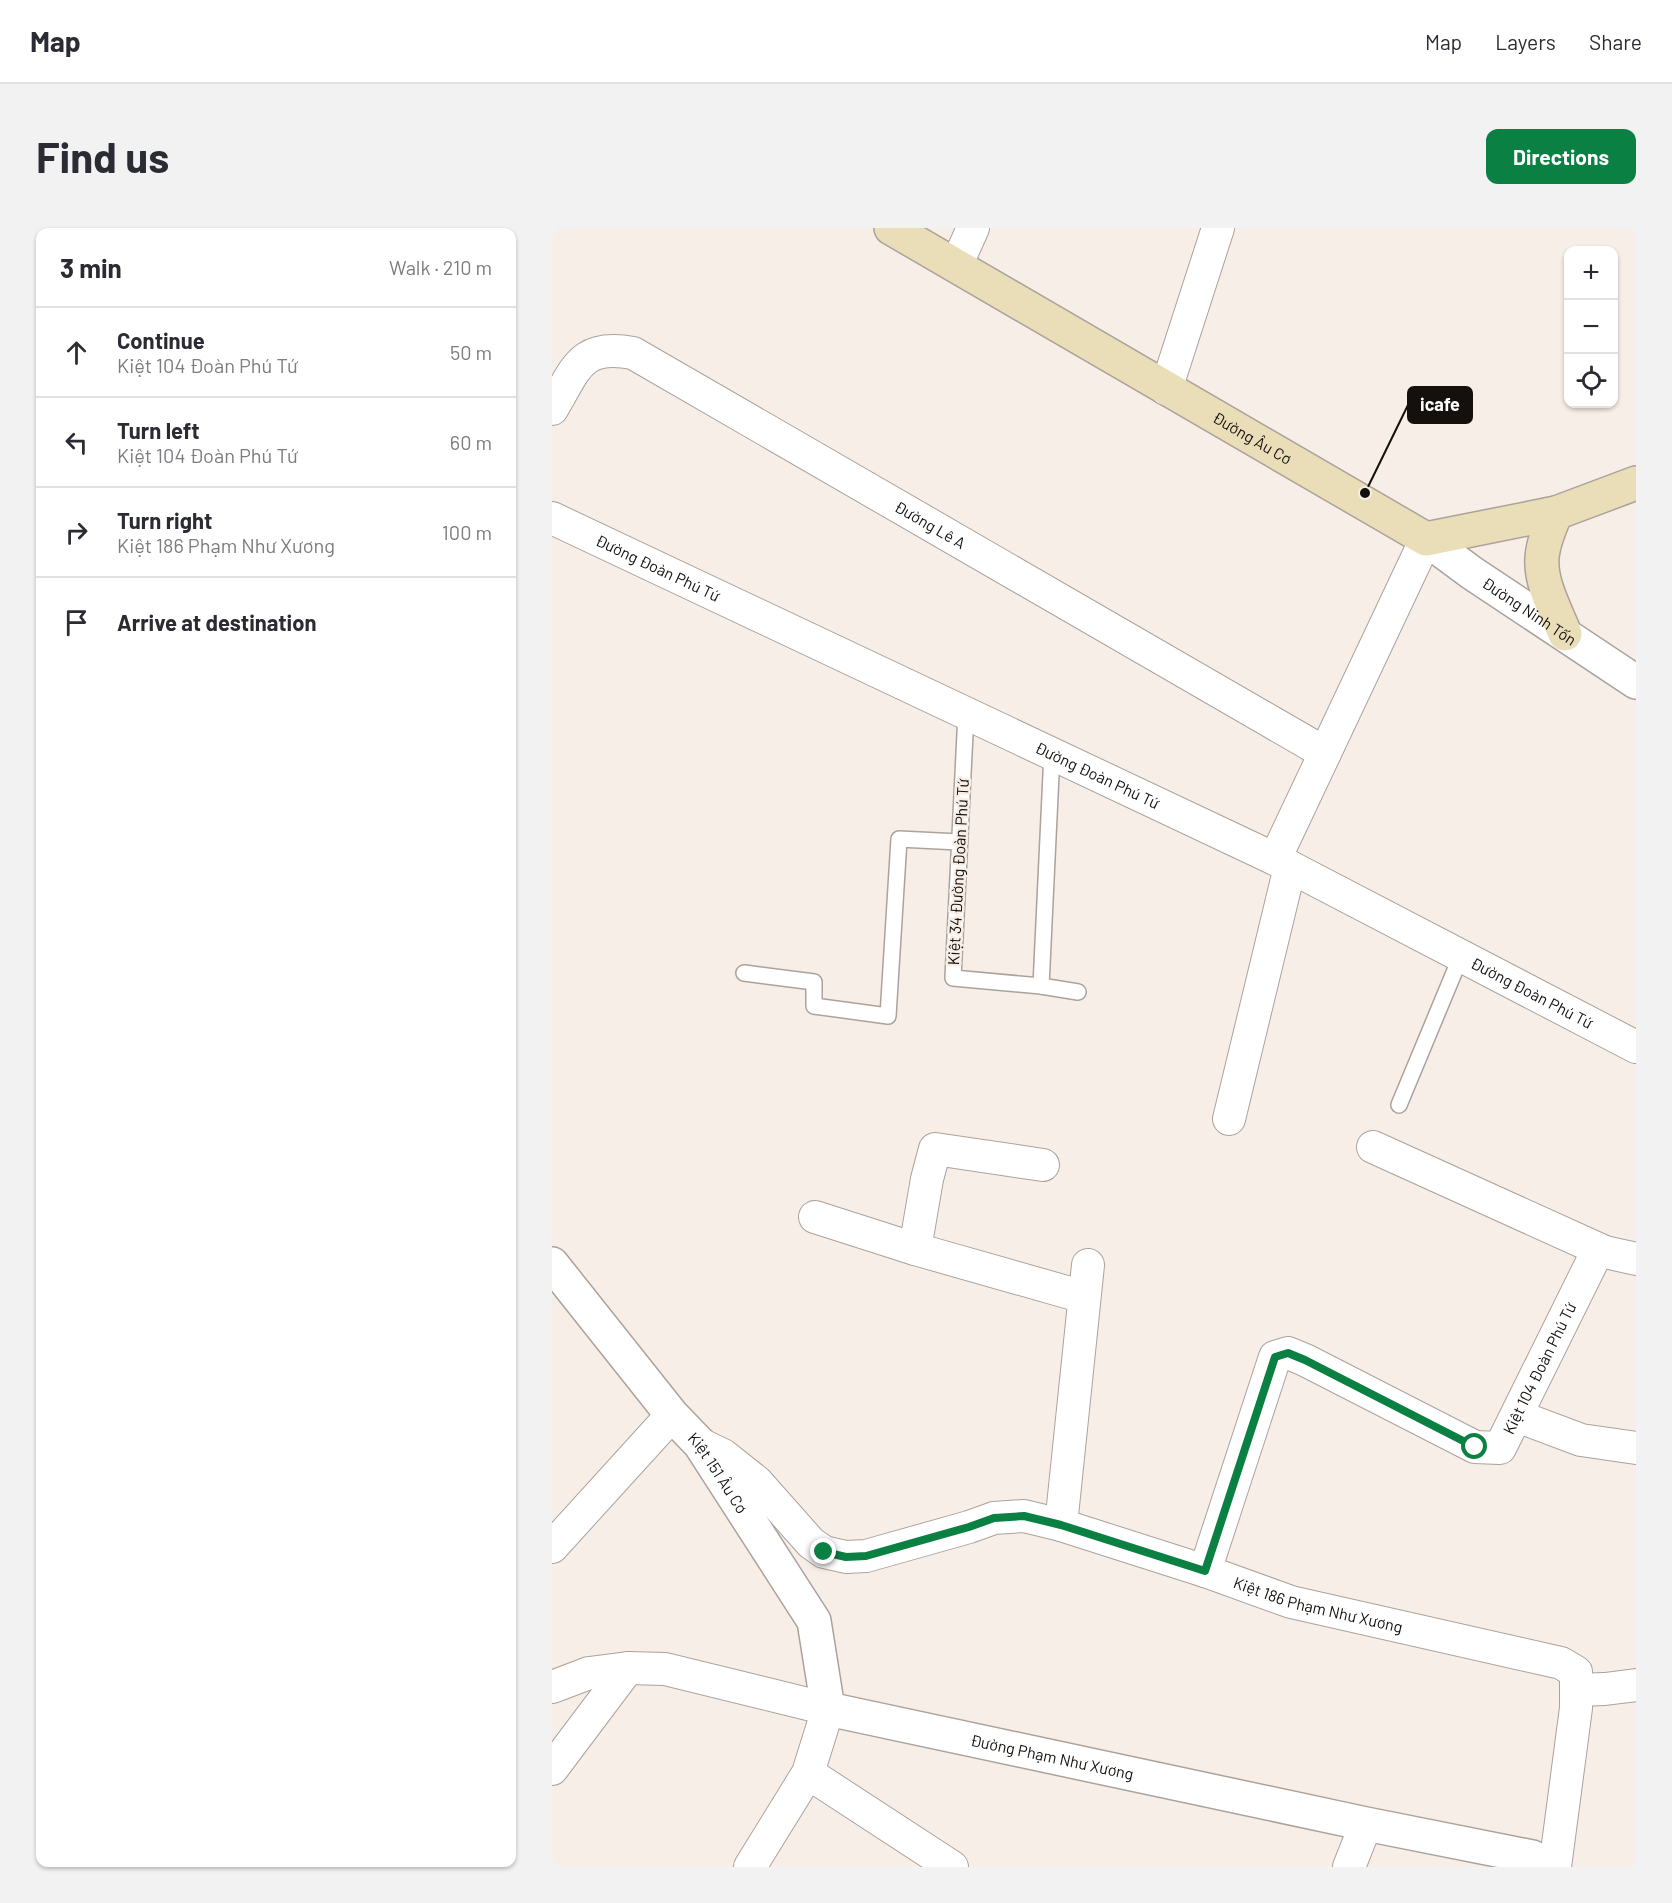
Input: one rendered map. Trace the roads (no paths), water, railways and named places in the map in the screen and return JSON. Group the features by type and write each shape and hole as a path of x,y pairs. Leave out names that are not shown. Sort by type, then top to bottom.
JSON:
{"main road":[{"name":"Đường Âu Cơ","path":"891,228 1426,538"},
{"path":"1426,538 1556,513 1636,483"},
{"path":"1556,513 1546,536 1542,559 1547,587 1565,633"}],"street":[{"path":"956,266 973,228"},
{"path":"1166,388 1218,228"},
{"name":"Đường Lê A","path":"552,409 582,361 595,352 614,349 633,353 1325,753"},
{"name":"Đường Đoàn Phú Tứ","path":"552,518 1283,863 1636,1047"},
{"path":"1229,1119 1283,863 1325,753 1426,538"},
{"name":"Đường Ninh Tốn","path":"1426,538 1472,573 1636,682"},
{"path":"1373,1147 1605,1252 1636,1259"},
{"path":"915,1250 927,1179 935,1149 1043,1165"},
{"path":"815,1217 915,1250 1084,1296"},
{"name":"Kiệt 104 Đoàn Phú Tứ","path":"1205,1571 1275,1357 1288,1353 1475,1447 1500,1448 1595,1256 1605,1252"},
{"name":"Kiệt 151 Âu Cơ","path":"552,1264 672,1415 700,1444 814,1621 828,1709"},
{"path":"1061,1525 1088,1265"},
{"path":"552,1547 672,1415"},
{"path":"1517,1416 1581,1440 1636,1448"},
{"name":"Kiệt 186 Phạm Như Xương","path":"700,1444 723,1455 757,1482 811,1543 824,1552 846,1557 866,1556 994,1518 1024,1516 1061,1525 1205,1571 1291,1602 1561,1663 1576,1672 1576,1708 1554,1867"},
{"path":"552,1770 628,1668"},
{"name":"Đường Phạm Như Xương","path":"552,1687 589,1673 628,1668 665,1669 828,1709 1366,1824 1532,1857 1554,1867"},
{"path":"1576,1690 1636,1685"},
{"path":"750,1867 808,1773 828,1709"},
{"path":"808,1773 952,1867"},
{"path":"1348,1867 1366,1824"}],"lane":[{"name":"Kiệt 34 Đường Đoàn Phú Tứ","path":"966,713 953,978 1041,986"},
{"path":"1052,753 1041,986 1078,992"},
{"path":"744,973 814,982 814,1006 888,1017 899,839 959,842"},
{"path":"1399,1105 1461,956"}],"place":[{"name":"icafe","path":"1365,493"}]}
